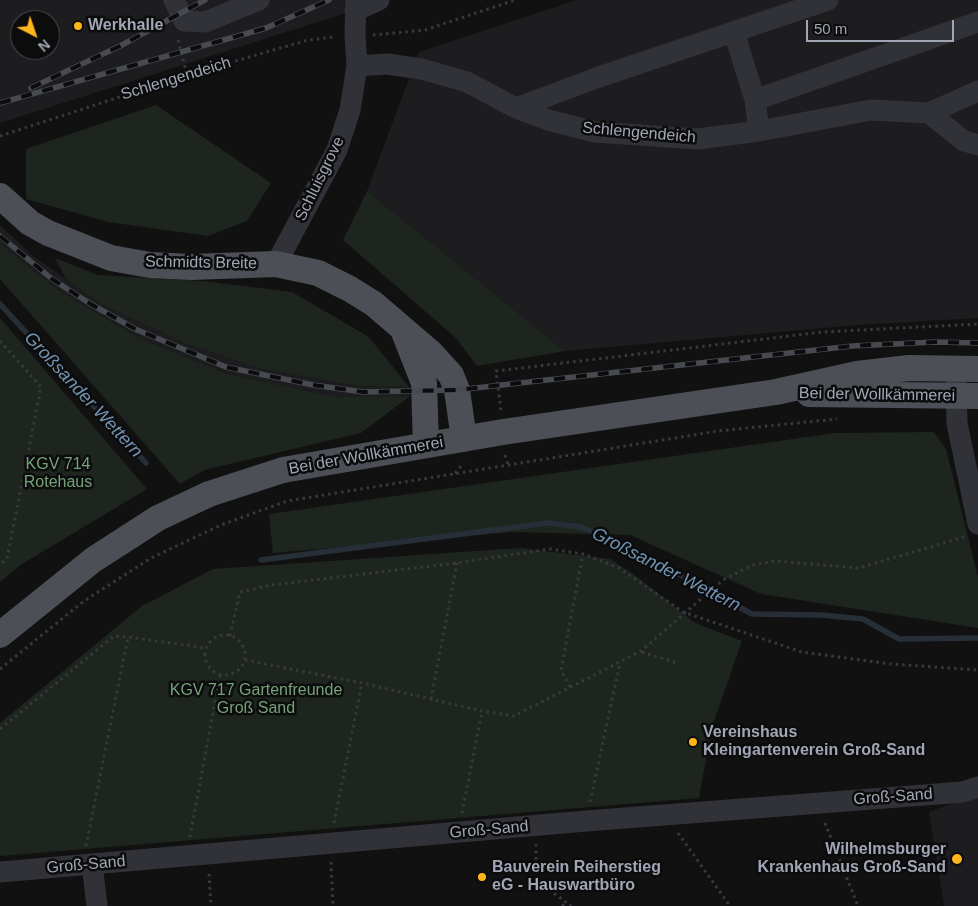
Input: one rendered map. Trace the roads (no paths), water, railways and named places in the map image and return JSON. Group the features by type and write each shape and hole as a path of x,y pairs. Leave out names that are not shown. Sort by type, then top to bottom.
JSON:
{"main road":[{"name":"Schmidts Breite","path":"0,196 30,223 48,233 111,258 158,265 276,264 302,269 336,282 374,304 430,352 451,375 458,390 464,439"},
{"name":"Schmidts Breite","path":"403,329 424,382 426,445"},
{"name":"Bei der Wollkämmerei","path":"0,635 92,560 158,518 209,494 283,470 426,445 776,392 857,374 908,368 967,368"},
{"name":"Bei der Wollkämmerei","path":"776,392 856,396 967,396"}],"street":[{"path":"174,0 184,21 205,22 259,0"},
{"path":"356,6 379,0"},
{"path":"516,108 734,32 772,9 828,0"},
{"name":"Schluisgrove","path":"276,264 337,150 350,110 357,66 356,6"},
{"path":"754,100 978,22"},
{"path":"734,32 754,100 759,131"},
{"name":"Schlengendeich","path":"357,66 386,64 422,69 467,82 516,108 548,120 595,132 634,136 698,139 759,131 871,110 929,113"},
{"path":"978,91 929,113 964,141 978,145"},
{"path":"967,368 967,396 957,423 974,530"},
{"name":"Groß-Sand","path":"0,872 586,821 963,792 978,787"},
{"path":"88,865 97,906"}],"waterway":[{"name":"Großsander Wettern","path":"0,304 146,463"},
{"name":"Großsander Wettern","path":"261,560 548,523 581,527 629,547 752,614 821,615 863,619 899,639 978,638"}],"railway":[{"path":"31,88 120,46 205,0"},
{"path":"0,103 266,28 329,0"},
{"path":"0,236 52,279 135,329 226,367 313,385 363,392 457,390 852,346 936,342 978,343"}],"place":[{"name":"Werkhalle","path":"78,26"},
{"name":"Vereinshaus Kleingartenverein Groß-Sand","path":"693,742"},
{"name":"Wilhelmsburger Krankenhaus Groß-Sand","path":"957,859"},
{"name":"Bauverein Reiherstieg eG - Hauswartbüro","path":"482,877"}],"park label":[{"name":"KGV 714 Rotehaus","path":"58,474"},
{"name":"KGV 717 Gartenfreunde Groß Sand","path":"256,700"}]}
